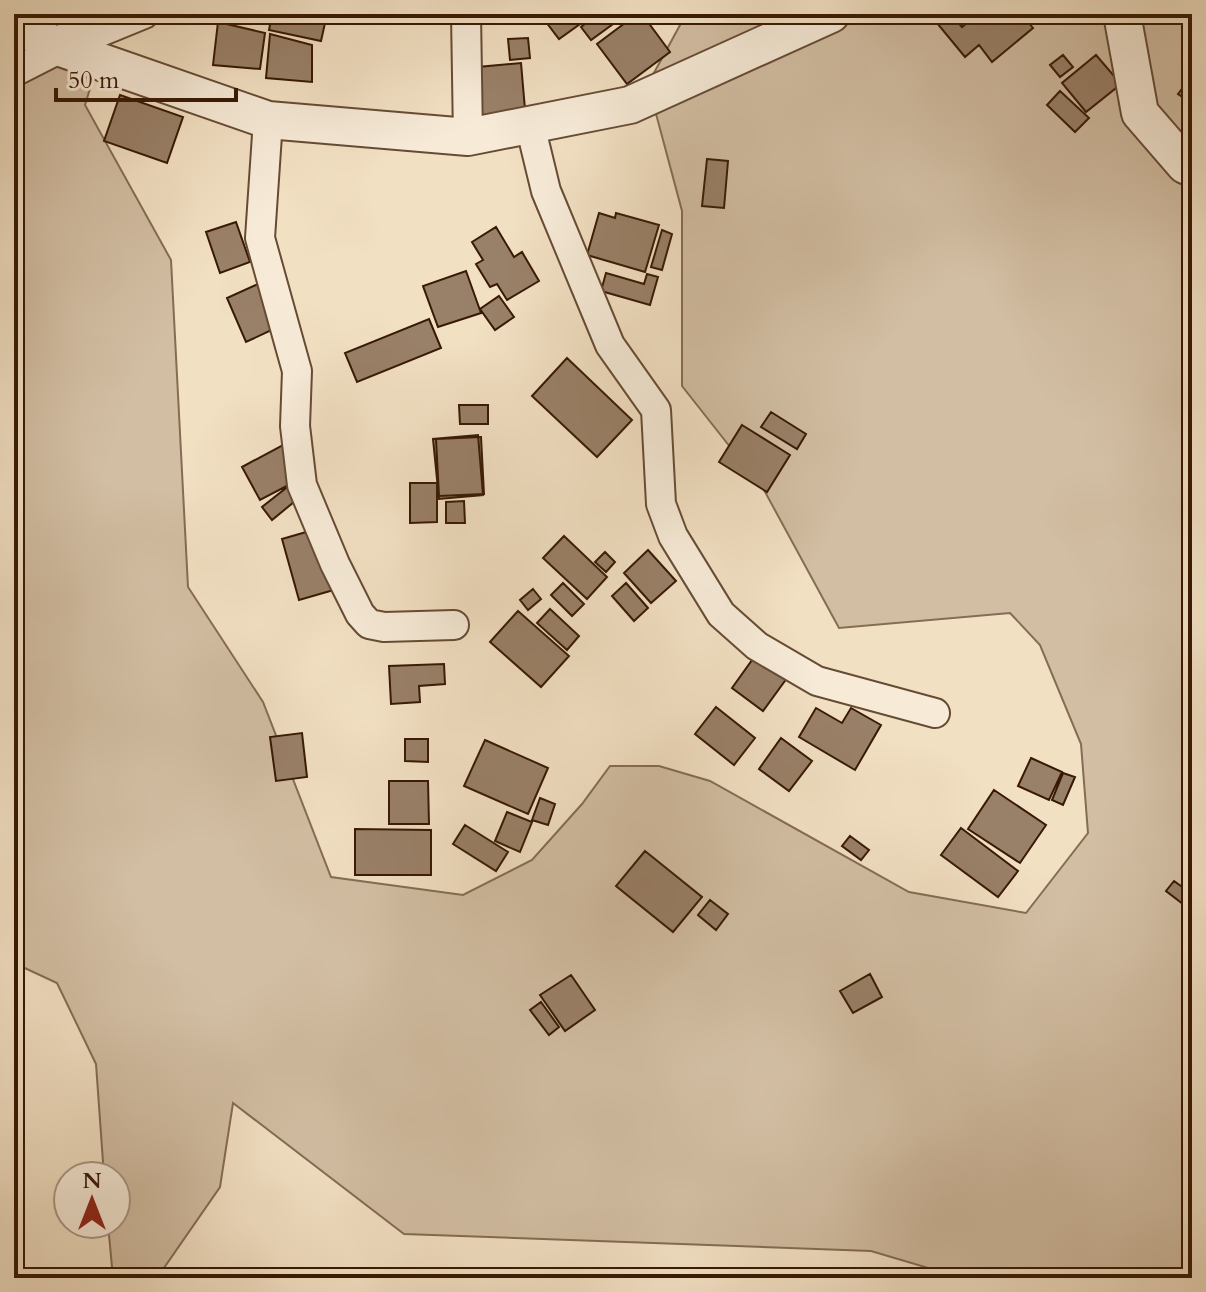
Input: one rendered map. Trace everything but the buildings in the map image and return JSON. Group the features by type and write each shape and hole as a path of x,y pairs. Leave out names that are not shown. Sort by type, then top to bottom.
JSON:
{"street":[{"path":"65,47 74,14"},
{"path":"14,72 144,14"},
{"path":"466,14 468,137"},
{"path":"14,24 65,47 268,120 468,137 630,105 831,14"},
{"path":"1122,14 1140,113 1185,165 1192,168"},
{"path":"268,120 260,238 297,371 295,426 302,485 341,576 360,614 369,624 384,627 454,625"},
{"path":"530,125 546,191 610,345 656,410 661,504 673,536 721,614 757,646 817,681 935,713"}],"shaded area":[{"path":"14,14 113,14 85,105 171,260 188,587 263,702 331,877 463,895 532,860 582,804 610,766 659,766 710,781 909,892 1026,913 1088,833 1081,744 1040,645 1010,613 839,628 764,490 682,386 682,211 648,84 686,14 1192,14 1192,1278 962,1278 871,1251 404,1234 233,1103 220,1187 157,1278 113,1278 109,1240 132,1240 132,1160 103,1160 96,1064 57,983 14,963"}]}
